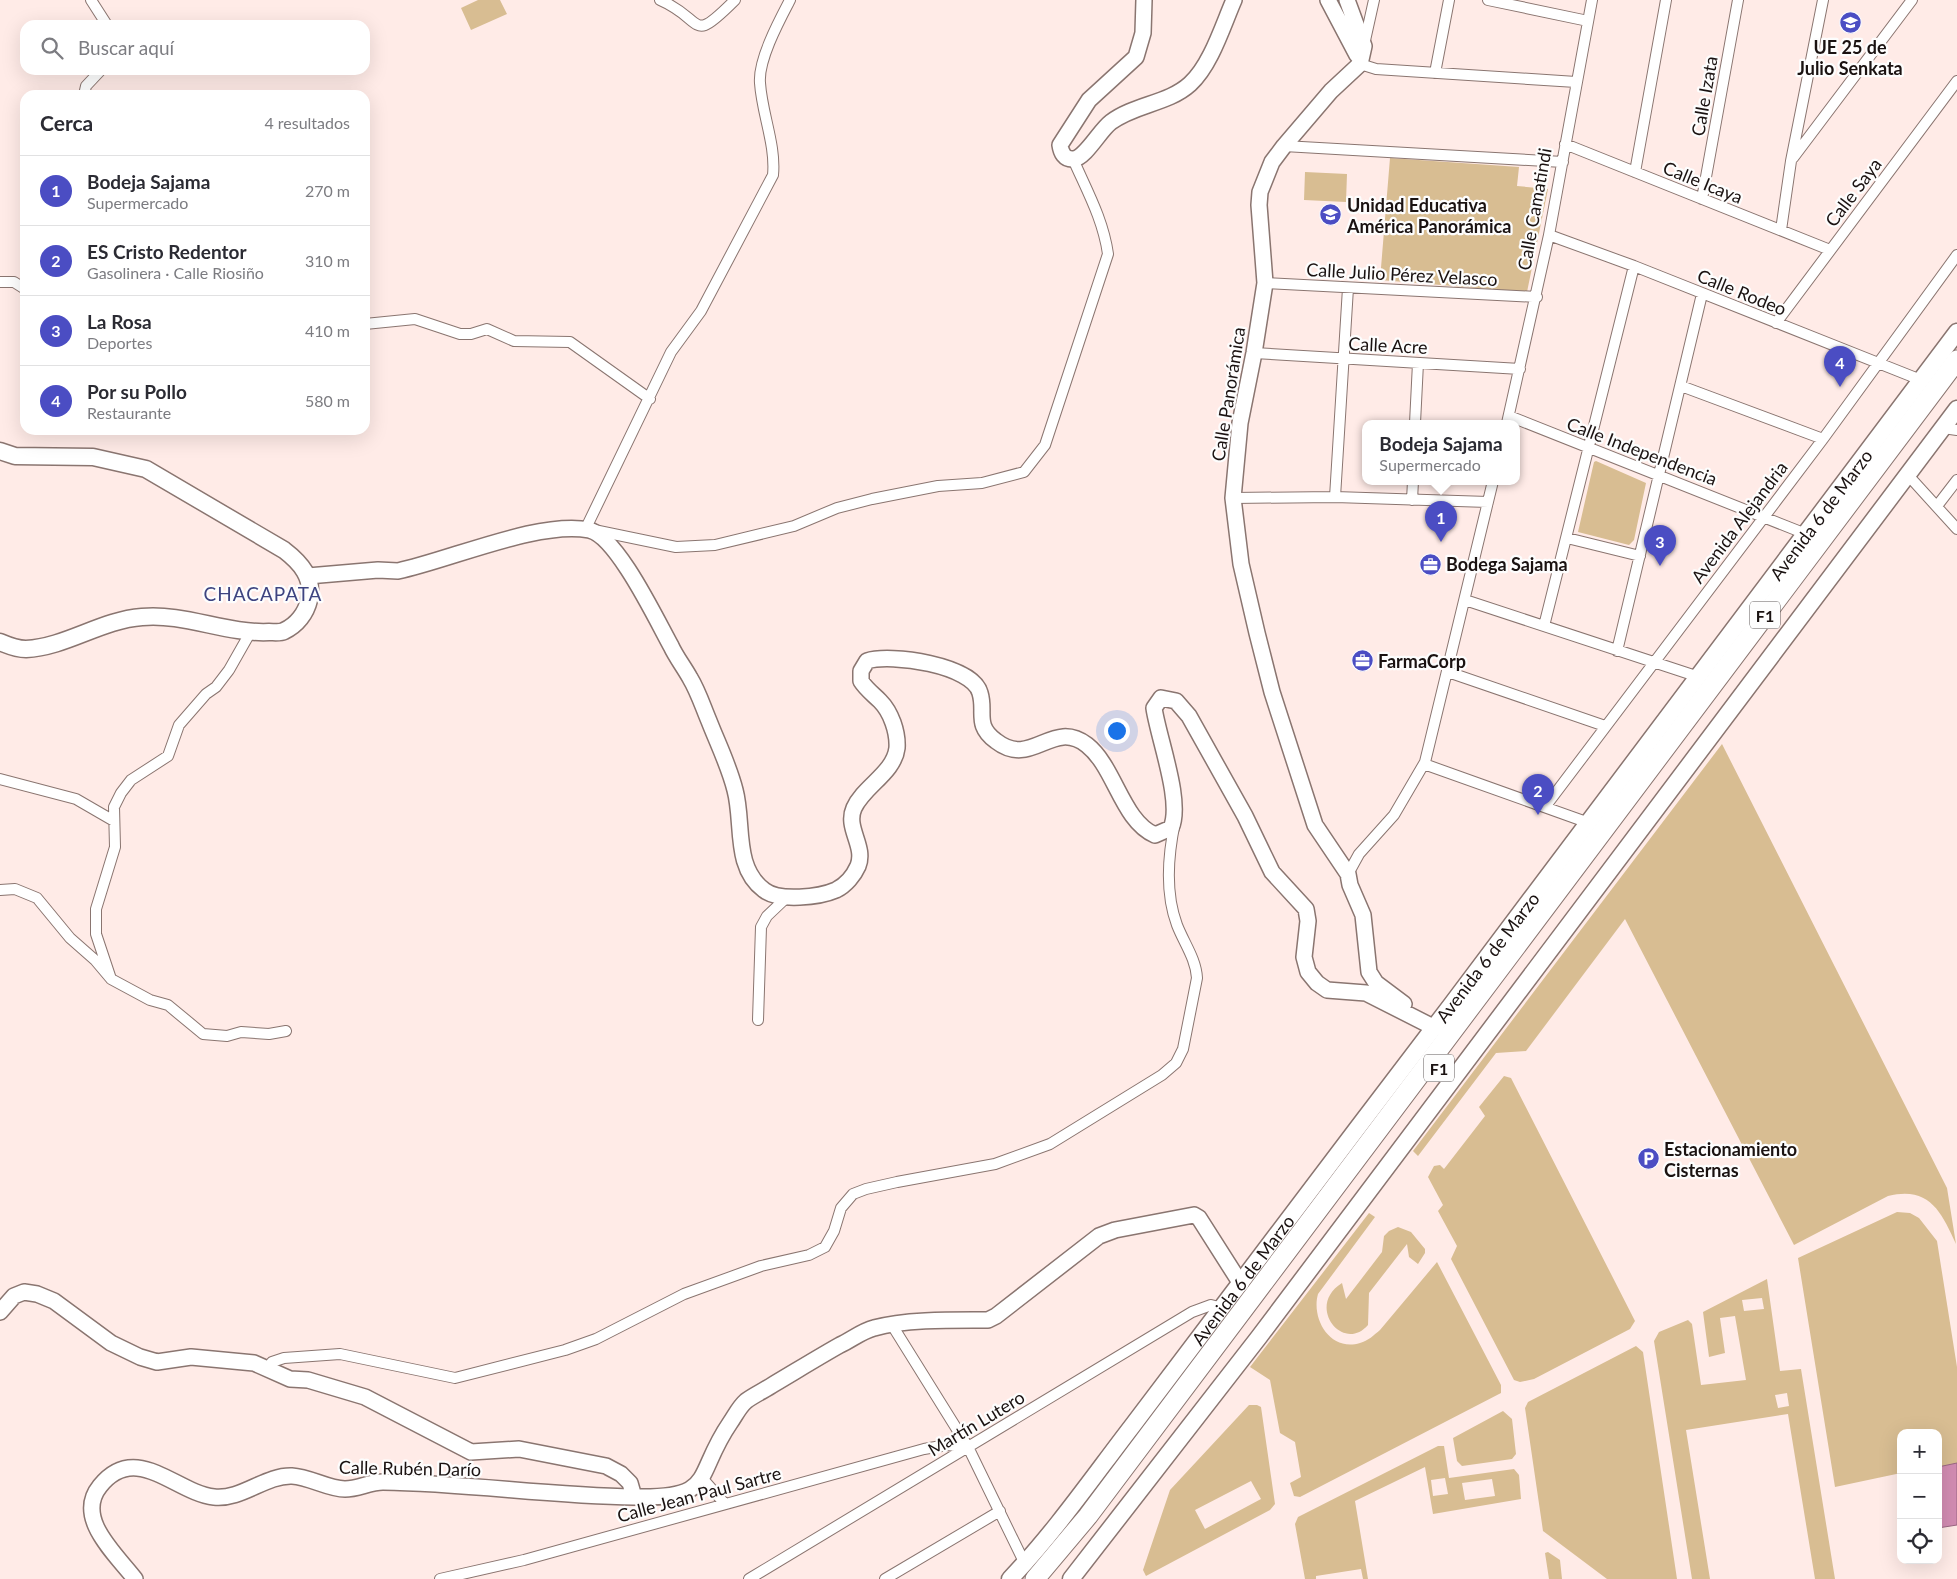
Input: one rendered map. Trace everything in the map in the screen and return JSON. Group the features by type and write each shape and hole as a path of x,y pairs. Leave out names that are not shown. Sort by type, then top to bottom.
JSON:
{"highway":[{"name":"Avenida 6 de Marzo","path":"1036,1579 1088,1516 1957,360"},
{"name":"Avenida 6 de Marzo","path":"1048,1579 1096,1522 1214,1367 1957,381"}],"main road":[{"name":"Avenida 6 de Marzo","path":"1010,1579 1025,1564 1223,1308 1699,678 1957,332"},
{"path":"1071,1579 1259,1337 1907,474 1950,429 1957,409"},
{"path":"0,451 15,456 93,457 146,469 294,557 308,576 312,589 307,610 297,622 283,632 250,633 174,619 145,616 118,619 46,646 24,649 0,642"}],"street":[{"path":"91,0 104,20"},
{"path":"660,0 679,9 693,24 704,27 710,24 735,0"},
{"path":"588,530 671,352 701,311 773,175 774,163 764,111 760,68 790,0"},
{"path":"1144,0 1143,33 1136,57 1089,100 1060,144 1062,153 1066,158 1073,159 1082,155 1110,122 1124,114 1162,100 1189,84 1200,72 1234,0"},
{"path":"1328,0 1352,43 1360,64"},
{"path":"1347,0 1364,46"},
{"path":"1360,64 1374,0"},
{"path":"1435,73 1449,0"},
{"path":"1488,0 1518,4 1588,21"},
{"name":"Calle Camatindi","path":"1508,420 1537,297 1592,0"},
{"path":"1635,172 1666,0"},
{"name":"Calle Izata","path":"1702,199 1738,0"},
{"path":"1782,230 1791,161 1823,0"},
{"path":"1791,161 1912,0"},
{"path":"1360,64 1376,69 1576,82"},
{"name":"Calle Panorámica","path":"1348,874 1314,825 1272,692 1241,564 1233,498 1240,423 1265,284 1259,205 1260,192 1272,162 1284,146 1331,91 1360,64"},
{"path":"85,90 86,86 96,75"},
{"name":"Calle Saya","path":"1776,323 1957,81"},
{"name":"Calle Icaya","path":"1565,144 1830,250"},
{"path":"1284,146 1563,162"},
{"path":"308,576 378,570 398,571 534,533 576,529 605,531 676,546 715,545 794,526 837,508 938,486 982,483 1024,472 1045,445 1108,254 1105,231 1096,207 1073,159"},
{"name":"Calle Rodeo","path":"1549,236 1634,266 1921,380"},
{"name":"Avenida Alejandria","path":"1545,807 1823,439 1957,255"},
{"path":"1544,626 1634,266"},
{"path":"0,282 14,282 20,285"},
{"name":"Calle Julio Pérez Velasco","path":"1265,284 1537,297"},
{"path":"1335,497 1348,288"},
{"path":"1617,651 1702,294"},
{"path":"370,324 415,319 460,334 471,334 487,329 514,341 570,342 650,399"},
{"name":"Calle Acre","path":"1254,353 1520,369"},
{"path":"1415,420 1418,363"},
{"path":"1681,386 1823,439"},
{"name":"Calle Independencia","path":"1520,424 1658,475 1806,534"},
{"path":"1907,474 1957,529"},
{"path":"1937,506 1957,480"},
{"path":"1412,500 1413,485"},
{"path":"1435,1028 1376,982 1369,972 1363,914 1350,885 1348,874 1359,854 1394,815 1424,764 1448,672 1492,485"},
{"path":"1233,498 1335,497 1488,502"},
{"path":"588,530 619,556 654,610 671,647 691,679 726,760 736,793 742,853 754,881 766,892 787,898 836,890 850,880 858,865 860,853 851,821 853,809 864,792 892,762 897,748 895,730 889,712 861,681 861,671 867,661 879,657 918,660 956,673 974,682 980,693 980,716 986,730 996,741 1013,750 1026,750 1051,738 1064,736 1077,739 1089,746 1139,825 1154,835 1171,828 1175,820"},
{"path":"1567,538 1640,556"},
{"path":"1465,600 1699,678"},
{"path":"110,979 96,934 96,909 115,847 114,807 121,793 131,780 168,756 179,725 229,670 250,633"},
{"path":"1448,672 1605,726"},
{"path":"267,1369 272,1362 284,1358 340,1354 455,1378 565,1350 596,1339 684,1294 761,1266 809,1255 825,1247 834,1231 841,1208 853,1194 866,1188 1006,1161 1050,1144 1170,1069 1183,1049 1197,978 1197,968 1177,924 1171,900 1169,854 1175,820 1171,783 1154,708 1162,698 1176,701 1189,716 1246,816 1272,872 1306,909 1308,921 1304,957 1308,972 1317,983 1327,990 1366,993 1435,1028"},
{"path":"1424,764 1589,823"},
{"path":"0,779 76,799 114,821"},
{"path":"0,890 15,888 37,898 70,938 95,960 110,979 150,1000 168,1005 203,1034 228,1036 241,1032 268,1034 286,1031"},
{"path":"758,1020 761,927 767,916 787,898"},
{"path":"725,1504 703,1479 722,1435 744,1402 871,1328 892,1324 988,1320 996,1316 1099,1236 1115,1230 1194,1215 1199,1218 1241,1284"},
{"path":"0,1312 14,1296 24,1292 38,1294 54,1301 110,1343 140,1357 157,1362 191,1357 254,1363 290,1379 308,1380 365,1397 471,1452 519,1449 606,1466 621,1474 630,1483 634,1497"},
{"name":"Martín Lutero","path":"749,1579 1192,1312 1211,1306 1223,1308"},
{"path":"892,1324 968,1447 1025,1564"},
{"name":"Calle Jean Paul Sartre","path":"440,1579 524,1560 924,1449 947,1445 968,1447"},
{"name":"Calle Rubén Darío","path":"135,1579 96,1527 91,1516 92,1498 104,1482 132,1468 151,1471 212,1497 230,1495 282,1476 291,1476 345,1489 378,1482 439,1484 634,1497 675,1495 690,1491 703,1479"},
{"path":"885,1579 1000,1511"}],"shaded area":[{"path":"478,0 500,0 507,14 471,30 461,8"},
{"path":"1390,158 1519,167 1517,186 1548,189 1527,292 1380,280"},
{"path":"1305,172 1347,174 1346,202 1304,200"},
{"path":"1596,461 1646,483 1634,540 1629,545 1578,532 1594,462"},
{"path":"1722,744 1947,1188 1956,1244 1945,1221 1932,1204 1924,1198 1902,1194 1888,1196 1794,1245 1625,919 1526,1051 1496,1053 1418,1156 1413,1151"},
{"path":"1504,1076 1511,1078 1635,1321 1630,1329 1534,1379 1520,1382 1514,1380 1451,1259 1457,1246 1438,1211 1443,1205 1428,1177 1434,1166 1440,1165 1444,1169 1485,1116 1479,1107"},
{"path":"1897,1212 1910,1213 1919,1218 1937,1241 1957,1367 1957,1464 1942,1466 1942,1429 1897,1429 1897,1474 1835,1487 1798,1258"},
{"path":"1369,1213 1375,1217 1318,1294 1317,1313 1325,1331 1340,1343 1349,1345 1368,1339 1380,1330 1437,1262 1501,1385 1501,1393 1300,1497 1294,1496 1290,1483 1301,1477 1295,1442 1280,1433 1270,1380 1250,1367"},
{"path":"1398,1227 1411,1232 1425,1249 1425,1253 1418,1264 1409,1257 1407,1244 1369,1293 1368,1325 1358,1332 1348,1334 1339,1331 1332,1324 1327,1314 1327,1303 1331,1293 1342,1283 1346,1299 1382,1252 1384,1236 1389,1231"},
{"path":"1767,1279 1780,1371 1801,1369 1835,1579 1815,1579 1788,1414 1686,1430 1710,1579 1692,1579 1654,1341 1659,1332 1688,1320 1692,1324 1701,1385 1746,1380 1735,1316 1720,1318 1725,1353 1709,1357 1703,1312","holes":["1762,1298 1764,1309 1744,1311 1742,1300","1787,1393 1789,1406 1778,1408 1775,1395"]},
{"path":"1636,1346 1643,1352 1677,1579 1607,1579 1543,1531 1525,1408 1528,1402"},
{"path":"1249,1405 1261,1407 1275,1504 1270,1510 1146,1576 1143,1570 1170,1490","holes":["1251,1481 1261,1499 1205,1529 1195,1510"]},
{"path":"1503,1411 1512,1419 1516,1454 1512,1459 1462,1466 1457,1461 1453,1438"},
{"path":"1438,1446 1444,1446 1449,1478 1514,1469 1519,1475 1521,1499 1433,1514 1425,1467 1355,1501 1368,1579 1363,1579 1361,1569 1316,1576 1316,1579 1305,1579 1295,1524 1298,1517","holes":["1445,1478 1448,1494 1433,1496 1431,1480","1492,1479 1495,1496 1465,1500 1462,1483"]},
{"path":"1957,1463 1957,1525 1942,1527 1942,1474 1942,1466"},
{"path":"1548,1552 1560,1560 1562,1579 1549,1579 1545,1553"}],"place":[{"name":"UE 25 de Julio Senkata","path":"1850,22"},
{"name":"Unidad Educativa América Panorámica","path":"1331,215"},
{"name":"Por su Pollo","path":"1840,387"},
{"name":"Bodeja Sajama","path":"1441,542"},
{"name":"Bodega Sajama","path":"1430,564"},
{"name":"La Rosa","path":"1660,566"},
{"name":"FarmaCorp","path":"1362,661"},
{"name":"ES Cristo Redentor","path":"1538,815"},
{"name":"Estacionamiento Cisternas","path":"1648,1159"}],"district":[{"name":"CHACAPATA","path":"263,593"}]}
